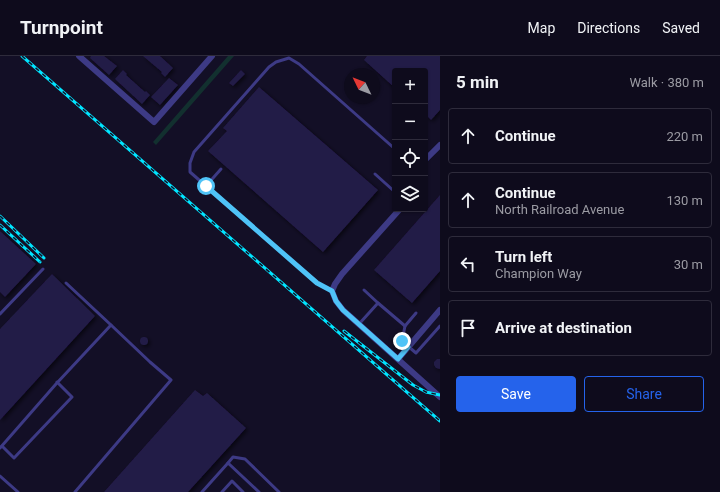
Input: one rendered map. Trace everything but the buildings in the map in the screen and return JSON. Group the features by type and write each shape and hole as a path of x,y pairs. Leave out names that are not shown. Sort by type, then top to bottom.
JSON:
{"street":[{"path":"80,56 154,122 212,56"},
{"path":"428,157 440,145"},
{"path":"397,212 342,274 332,291 336,301 343,310 440,396"},
{"path":"398,359 440,310"}],"lane":[{"path":"332,291 312,279 190,172 190,163 194,152 269,67 276,62 289,58 299,64 392,146"},
{"path":"206,186 221,169"},
{"path":"374,174 392,189"},
{"path":"0,314 43,269"},
{"path":"66,282 171,380 75,492"},
{"path":"364,290 405,326"},
{"path":"359,324 378,303"},
{"path":"416,312 405,326 402,336 402,341 416,353 440,326"},
{"path":"58,382 72,397 14,458 1,447 58,382 111,324"},
{"path":"202,492 233,457 245,459 279,492"},
{"path":"228,462 259,492"},
{"path":"0,476 18,492"},
{"path":"222,492 232,482 243,492"}],"green space":[{"path":"228,56 234,56 156,145 153,142"}],"railway":[{"path":"22,56 440,421"},
{"path":"0,216 44,258"},
{"path":"0,225 40,262"},
{"path":"344,331 413,385 426,392 440,395"}],"route":[{"path":"206,186 317,283 332,291 336,301 343,310 398,359 408,347 402,341"}]}
